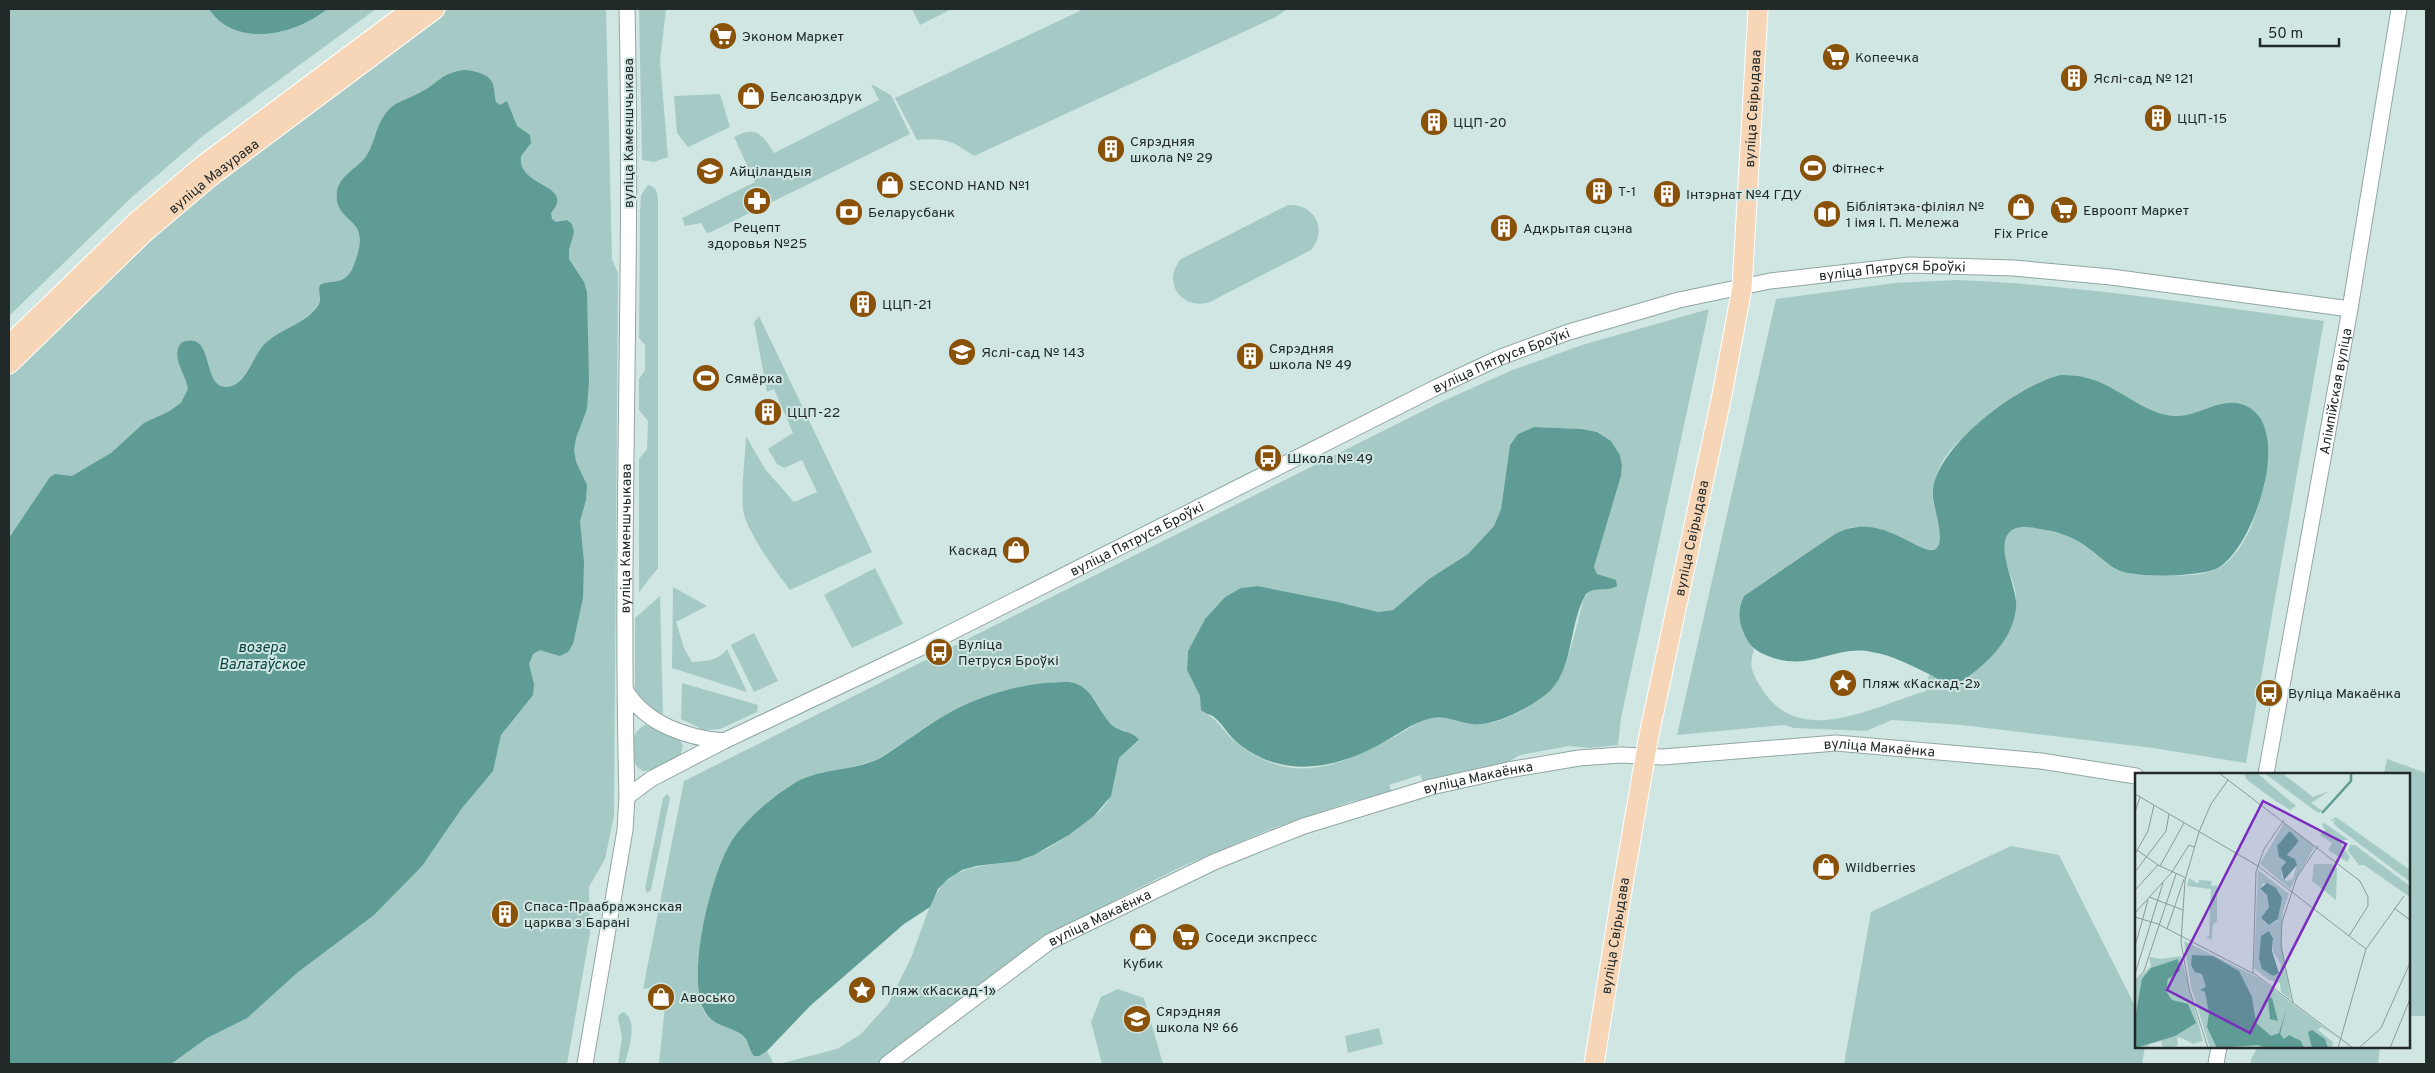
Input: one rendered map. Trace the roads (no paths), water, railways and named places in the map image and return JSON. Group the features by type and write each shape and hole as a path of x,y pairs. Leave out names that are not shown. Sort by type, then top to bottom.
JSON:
{"main road":[{"name":"вуліца Мазурава","path":"9,345 137,221 195,172 412,9"},
{"name":"вуліца Мазурава","path":"9,364 145,232 210,177 435,9"},
{"name":"вуліца Свірыдава","path":"1594,1064 1622,885 1646,758 1722,395 1742,288 1758,9"}],"street":[{"name":"вуліца Каменшчыкава","path":"585,1064 625,830 627,796 629,88 627,9"},
{"name":"Алімпійская вуліца","path":"2266,773 2350,309 2399,9"},
{"name":"вуліца Пятруся Броўкі","path":"682,763 724,741 920,648 1404,403 1501,357 1569,332 1679,300 1770,281 1910,265 1951,265 2110,276 2350,309"},
{"path":"626,691 633,703 645,714 660,722 695,738 724,741"},
{"path":"626,734 638,722 660,722"},
{"path":"627,796 651,778 682,763 687,757 686,739 680,732"},
{"name":"вуліца Макаёнка","path":"887,1064 1049,942 1214,862 1251,847 1350,811 1450,782 1578,758 1621,755 1646,758 1836,743 2040,761 2135,776"},
{"path":"626,765 633,774 640,778 651,778"},
{"path":"2216,1064 2219,1048"}],"water":[{"path":"209,9 327,9 299,26 266,34 234,30 221,22"},
{"name":"возера Валатаўское","path":"464,70 480,73 490,79 494,87 496,102 500,105 507,101 517,126 530,135 531,143 521,156 522,165 532,178 547,187 557,197 557,204 551,213 552,219 556,222 567,220 572,224 574,232 569,250 569,259 584,282 587,292 589,381 587,409 576,438 574,450 576,462 587,485 586,500 580,521 584,562 583,598 573,644 568,652 560,656 540,650 533,654 529,664 534,684 533,695 501,735 493,771 462,808 422,866 374,915 298,972 247,1018 207,1038 171,1064 9,1064 9,538 50,477 55,474 72,476 111,453 144,423 168,412 181,403 188,389 177,354 181,343 192,341 199,343 204,350 213,378 218,384 225,387 232,386 243,378 258,352 268,341 312,313 319,303 320,285 342,280 351,272 360,245 356,227 337,203 338,186 341,181 365,158 371,148 378,126 391,107 427,89 444,76"},
{"path":"2061,375 2079,376 2094,380 2159,413 2184,416 2221,404 2231,403 2250,408 2262,422 2268,441 2268,465 2263,490 2255,515 2244,538 2231,556 2218,568 2183,575 2126,573 2109,565 2084,545 2063,534 2030,527 2020,527 2007,535 2005,543 2007,565 2016,599 2016,608 2011,628 1993,655 1960,681 1955,683 1945,682 1902,661 1872,652 1845,652 1797,661 1768,656 1756,650 1750,644 1741,627 1740,609 1744,596 1835,534 1852,528 1868,527 1883,530 1928,550 1936,549 1940,537 1933,490 1938,473 1949,454 1964,436 2003,404 2043,381"},
{"path":"1534,427 1582,429 1597,432 1611,441 1620,455 1622,466 1621,476 1594,567 1597,574 1616,580 1617,586 1610,589 1594,590 1586,594 1577,618 1564,669 1551,690 1544,696 1514,714 1492,722 1473,724 1437,717 1425,720 1358,755 1324,765 1306,767 1272,762 1256,755 1236,742 1214,717 1201,710 1200,696 1187,670 1188,651 1205,619 1225,597 1241,588 1258,586 1378,612 1393,610 1429,579 1468,554 1494,526 1501,509 1510,445 1518,434"},
{"path":"1069,682 1083,687 1088,692 1113,726 1133,735 1139,740 1119,758 1111,796 1094,816 1069,835 1034,855 1018,861 976,866 962,870 948,879 938,889 930,907 904,924 810,1006 767,1051 759,1056 754,1056 744,1036 716,1023 708,1016 699,994 698,973 699,950 709,900 723,857 731,842 760,809 786,789 805,778 872,762 882,757 940,718 976,700 1022,686"}],"place":[{"name":"Эконом Маркет","path":"723,36"},
{"name":"Копеечка","path":"1836,57"},
{"name":"Яслі-сад № 121","path":"2074,78"},
{"name":"Белсаюздрук","path":"751,96"},
{"name":"ЦЦП-15","path":"2158,118"},
{"name":"ЦЦП-20","path":"1434,122"},
{"name":"Сярэдняя школа № 29","path":"1111,149"},
{"name":"Фітнес+","path":"1813,168"},
{"name":"Айціландыя","path":"710,171"},
{"name":"SECOND HAND №1","path":"890,185"},
{"name":"Т-1","path":"1599,191"},
{"name":"Інтэрнат №4 ГДУ","path":"1667,194"},
{"name":"Рецепт здоровья №25","path":"757,201"},
{"name":"Fix Price","path":"2021,207"},
{"name":"Евроопт Маркет","path":"2064,210"},
{"name":"Беларусбанк","path":"849,212"},
{"name":"Бібліятэка-філіял № 1 імя І. П. Мележа","path":"1827,214"},
{"name":"Адкрытая сцэна","path":"1504,228"},
{"name":"ЦЦП-21","path":"863,304"},
{"name":"Яслі-сад № 143","path":"962,352"},
{"name":"Сярэдняя школа № 49","path":"1250,356"},
{"name":"Сямёрка","path":"706,378"},
{"name":"ЦЦП-22","path":"768,412"},
{"name":"Школа № 49","path":"1268,458"},
{"name":"Каскад","path":"1016,550"},
{"name":"Вуліца Петруся Броўкі","path":"939,652"},
{"name":"Пляж «Каскад-2»","path":"1843,683"},
{"name":"Вуліца Макаёнка","path":"2269,693"},
{"name":"Wildberries","path":"1826,867"},
{"name":"Спаса-Праабражэнская царква з Барані","path":"505,914"},
{"name":"Кубик","path":"1143,937"},
{"name":"Соседи экспресс","path":"1186,937"},
{"name":"Пляж «Каскад-1»","path":"862,990"},
{"name":"Авосько","path":"661,997"},
{"name":"Сярэдняя школа № 66","path":"1137,1019"}]}
